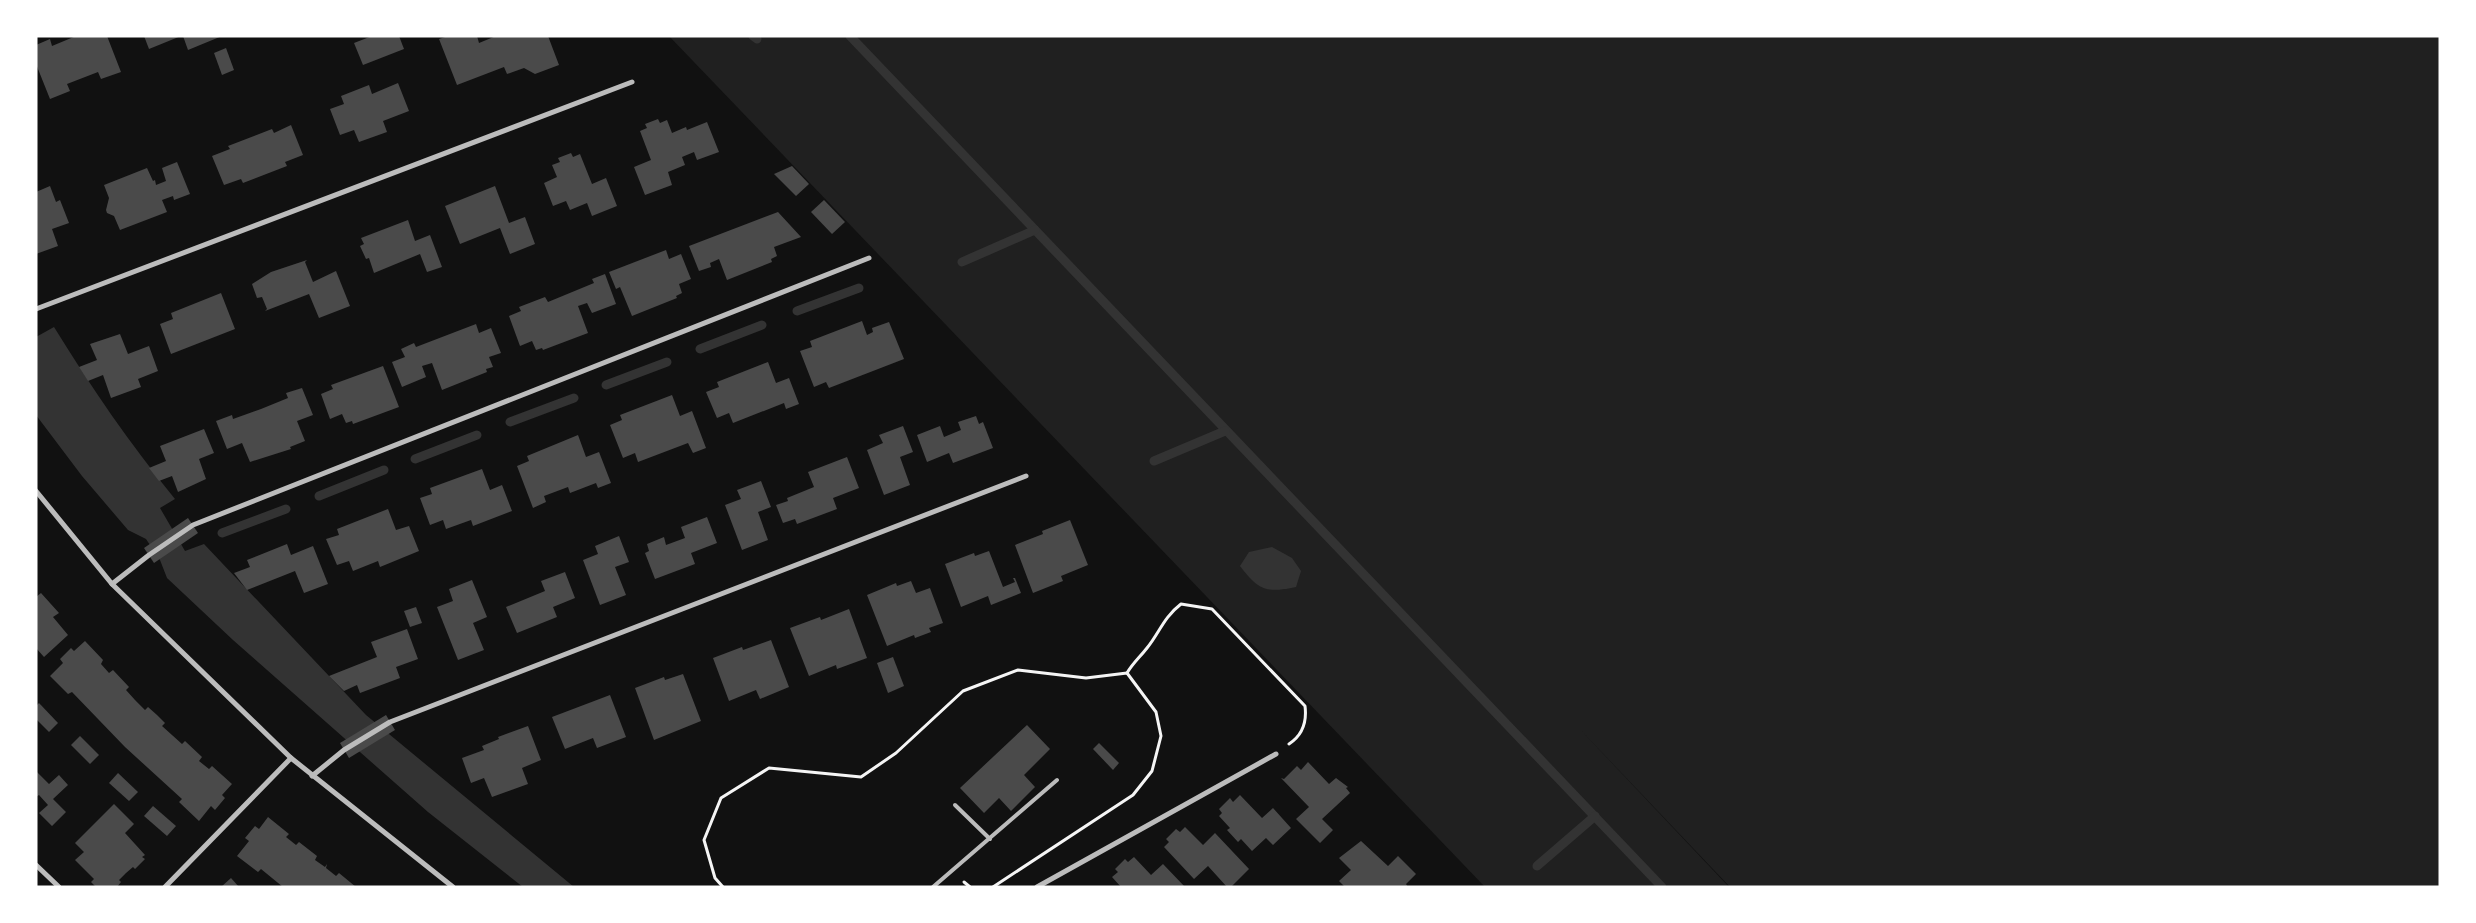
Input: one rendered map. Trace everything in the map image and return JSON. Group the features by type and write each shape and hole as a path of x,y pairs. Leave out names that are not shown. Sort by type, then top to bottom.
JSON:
{"street":[{"path":"36,309 632,82"},
{"path":"112,584 148,554 193,525 869,258"},
{"path":"312,776 344,750 390,722 1026,476"},
{"path":"36,491 112,584 292,758 312,776 453,887"},
{"path":"1037,887 1276,754"},
{"path":"165,887 292,758"},
{"path":"36,865 59,887"}],"lane":[{"path":"934,887 1057,780"},
{"path":"955,804 990,838"}],"path":[{"path":"1128,673 1133,662 1148,647 1166,618 1181,604 1212,609 1305,706 1307,721 1296,740 1276,754"},
{"path":"723,887 715,878 704,840 721,798 769,768 861,777 896,752 963,691 1018,670 1086,678 1128,673"},
{"path":"993,887 1133,795 1152,771 1161,736 1156,712 1128,673"}],"shaded area":[{"path":"669,36 2440,36 2440,887 1730,887 1575,724 1729,887 1485,887"},
{"path":"54,327 111,415 175,499 160,508 185,551 204,544 366,715 574,887 523,887 428,812 233,640 167,578 160,560 146,539 128,530 82,476 36,415 36,337"},
{"path":"1272,547 1292,558 1301,571 1296,587 1277,590 1264,588 1253,581 1240,566 1249,552"}],"building":[{"path":"76,36 107,36 121,72 101,79 98,72 67,84 70,91 50,99 36,64 36,45 50,39 52,46"},
{"path":"144,36 181,36 149,49"},
{"path":"183,36 222,36 188,50"},
{"path":"372,36 399,36 404,49 363,65 354,43"},
{"path":"448,36 477,36 479,43 496,36 548,36 559,65 535,74 524,68 507,74 504,67 457,85 439,39"},
{"path":"226,48 234,70 222,75 214,53"},
{"path":"398,83 409,111 383,121 387,132 359,142 354,130 340,135 330,109 344,104 341,96 369,85 372,94"},
{"path":"658,119 660,123 667,120 672,133 686,127 687,130 707,122 719,152 697,160 694,152 682,157 685,165 668,172 672,185 645,195 634,167 651,160 640,131 647,128 645,124"},
{"path":"291,125 303,155 285,162 287,166 243,183 241,179 224,185 212,156 230,149 228,146 272,129 274,133"},
{"path":"571,153 573,157 580,154 592,184 606,178 617,206 592,216 587,203 570,210 566,201 553,206 544,183 557,177 552,165 560,162 558,158"},
{"path":"177,162 190,194 174,200 173,196 162,200 167,212 120,230 114,216 107,213 109,198 104,185 147,168 156,185 166,181 162,168"},
{"path":"792,166 809,184 796,196 774,174"},
{"path":"50,186 56,202 60,200 69,223 52,229 58,246 36,254 36,192"},
{"path":"495,186 509,223 525,217 535,244 510,254 500,228 460,244 445,206"},
{"path":"824,200 845,222 832,234 811,212"},
{"path":"778,212 801,237 774,247 777,256 771,259 772,262 727,280 719,259 710,263 711,267 699,271 689,246"},
{"path":"408,220 415,241 430,235 442,267 427,272 420,254 374,273 369,258 366,259 360,246 364,244 361,238"},
{"path":"666,250 669,259 681,254 691,279 679,284 682,293 676,296 677,298 632,316 620,287 616,289 609,272"},
{"path":"307,260 305,262 313,282 336,271 350,306 319,318 309,294 265,311 267,309 262,297 257,298 252,284 271,272"},
{"path":"605,274 616,304 592,313 587,303 578,306 588,333 543,350 542,348 536,350 532,341 520,346 509,316 521,311 519,307 545,297 548,302 594,283 592,279"},
{"path":"221,293 235,329 171,354 160,324 173,319 171,313"},
{"path":"862,321 867,335 873,332 872,328 889,322 904,359 829,388 826,382 814,387 800,351 812,347 810,341"},
{"path":"476,324 479,333 491,328 501,353 489,357 493,367 486,369 487,372 442,390 432,363 422,366 426,377 402,387 392,362 405,357 401,349 414,343 416,347"},
{"path":"120,334 128,354 149,346 158,371 138,379 141,387 111,398 103,375 88,381 79,367 97,360 90,344"},
{"path":"768,362 776,383 789,378 799,404 786,409 784,403 733,423 729,413 717,418 706,392 719,387 717,382"},
{"path":"383,366 399,407 353,424 352,421 346,423 342,414 330,419 321,394 333,389 331,385"},
{"path":"302,388 313,415 297,421 305,441 290,447 291,449 250,462 242,443 227,449 216,421 232,415 233,419 261,409 288,398 286,393"},
{"path":"672,395 680,416 692,411 706,448 693,453 688,443 638,462 635,453 623,458 610,425 622,420 620,415"},
{"path":"976,416 979,424 983,422 993,448 953,463 949,453 927,462 917,435 940,426 944,437 961,430 958,422"},
{"path":"903,426 913,452 900,457 910,485 884,495 867,450 883,443 879,435"},
{"path":"204,429 214,453 199,459 206,479 178,492 172,476 159,481 149,468 166,461 160,446"},
{"path":"578,435 586,457 599,452 611,483 598,488 596,483 570,493 568,487 544,496 546,502 533,508 517,466 529,461 527,456"},
{"path":"847,457 859,488 833,498 837,509 797,524 795,519 783,523 776,505 788,501 787,498 814,487 808,472"},
{"path":"482,469 490,490 502,485 512,511 473,526 471,520 446,529 443,520 430,525 420,498 432,494 430,488"},
{"path":"761,481 771,507 758,512 768,540 742,550 725,505 741,499 737,490"},
{"path":"388,509 396,530 409,526 419,551 380,567 378,561 353,571 349,561 337,565 326,539 339,535 337,529"},
{"path":"707,517 717,543 691,553 695,564 655,579 645,553 649,551 647,544 664,537 666,545 685,538 681,527"},
{"path":"188,518 198,533 154,563 144,548"},
{"path":"1070,520 1088,565 1061,576 1063,581 1033,593 1015,545 1043,534 1042,531"},
{"path":"619,536 629,562 615,567 626,595 600,605 583,560 598,554 595,546"},
{"path":"287,544 291,555 313,546 328,584 304,593 295,571 247,590 234,573 250,567 247,560"},
{"path":"989,551 1003,587 1015,582 1013,578 1015,578 1021,593 991,605 988,596 961,607 945,564 974,553 975,556"},
{"path":"565,572 575,598 553,607 557,617 517,633 506,607 545,591 541,581"},
{"path":"472,580 487,617 473,623 484,650 458,660 437,607 453,601 449,589"},
{"path":"911,581 916,593 930,588 943,623 929,628 931,632 915,638 914,635 887,646 867,595 896,583 897,586"},
{"path":"41,593 59,613 53,617 68,635 44,657 36,648 36,597"},
{"path":"416,607 422,623 410,627 404,611"},
{"path":"849,609 867,658 837,669 836,665 809,676 790,628 820,617 821,620"},
{"path":"407,629 418,659 396,667 400,678 360,693 357,685 344,691 329,676 377,657 371,642"},
{"path":"771,640 789,687 760,699 756,690 729,701 713,658 742,647 743,650"},
{"path":"85,641 103,660 101,664 109,673 113,670 129,687 126,690 145,710 148,707 165,723 162,726 182,744 185,741 202,757 199,761 209,769 212,766 232,784 222,795 225,798 215,810 211,806 199,821 179,802 182,799 125,747 72,692 68,694 50,676 63,663 60,659 71,648 74,651"},
{"path":"893,657 904,686 888,693 877,663"},
{"path":"683,674 701,721 654,740 635,688 664,677 665,680"},
{"path":"610,695 626,737 597,748 593,738 565,749 552,717"},
{"path":"39,703 58,723 49,732 36,719 36,706"},
{"path":"386,715 395,730 349,758 340,743"},
{"path":"1027,725 1050,749 1024,775 1035,787 1011,811 999,798 984,813 960,788"},
{"path":"528,726 541,760 522,768 528,784 492,797 484,778 471,783 462,758 484,750 482,746 499,739 498,737"},
{"path":"80,736 99,755 90,764 71,745"},
{"path":"1099,743 1119,763 1113,770 1093,749"},
{"path":"1308,762 1329,784 1336,778 1348,787 1346,788 1350,793 1322,819 1333,830 1320,843 1296,819 1309,807 1281,778 1284,779 1297,766 1301,770"},
{"path":"36,771 49,784 59,775 68,785 53,799 66,812 52,826 39,813 48,805 39,795 36,797"},
{"path":"118,773 138,792 129,801 109,783"},
{"path":"1240,795 1262,818 1273,808 1291,828 1273,845 1266,838 1252,851 1241,839 1238,842 1227,830 1230,828 1219,816 1222,813 1219,809 1230,798 1233,802"},
{"path":"114,804 134,824 125,833 145,855 142,857 145,859 119,880 121,882 117,887 96,887 91,882 94,879 75,860 84,852 75,843"},
{"path":"153,806 176,826 167,836 144,816"},
{"path":"268,817 289,834 286,837 296,845 299,842 317,856 315,860 325,867 327,864 326,868 336,876 339,873 356,887 283,887 261,869 258,872 237,856 249,841 245,838 255,826 259,829"},
{"path":"1185,827 1203,845 1215,833 1249,869 1231,887 1227,887 1208,866 1194,879 1164,847 1169,842 1166,839 1176,829 1180,832"},
{"path":"1361,841 1388,866 1398,856 1416,874 1406,884 1408,887 1345,887 1339,881 1351,870 1339,858"},
{"path":"1134,857 1151,875 1163,864 1185,887 1121,887 1112,877 1118,872 1115,869 1125,859 1128,862"},
{"path":"231,878 239,887 221,887"}],"waterway":[{"path":"753,36 757,39"},
{"path":"850,36 1662,887"},
{"path":"962,262 1035,230"},
{"path":"797,311 859,288"},
{"path":"700,349 762,325"},
{"path":"606,385 667,362"},
{"path":"510,422 574,398"},
{"path":"1154,461 1225,431"},
{"path":"415,459 477,435"},
{"path":"319,496 384,470"},
{"path":"222,533 286,509"},
{"path":"1537,866 1595,816"}]}
